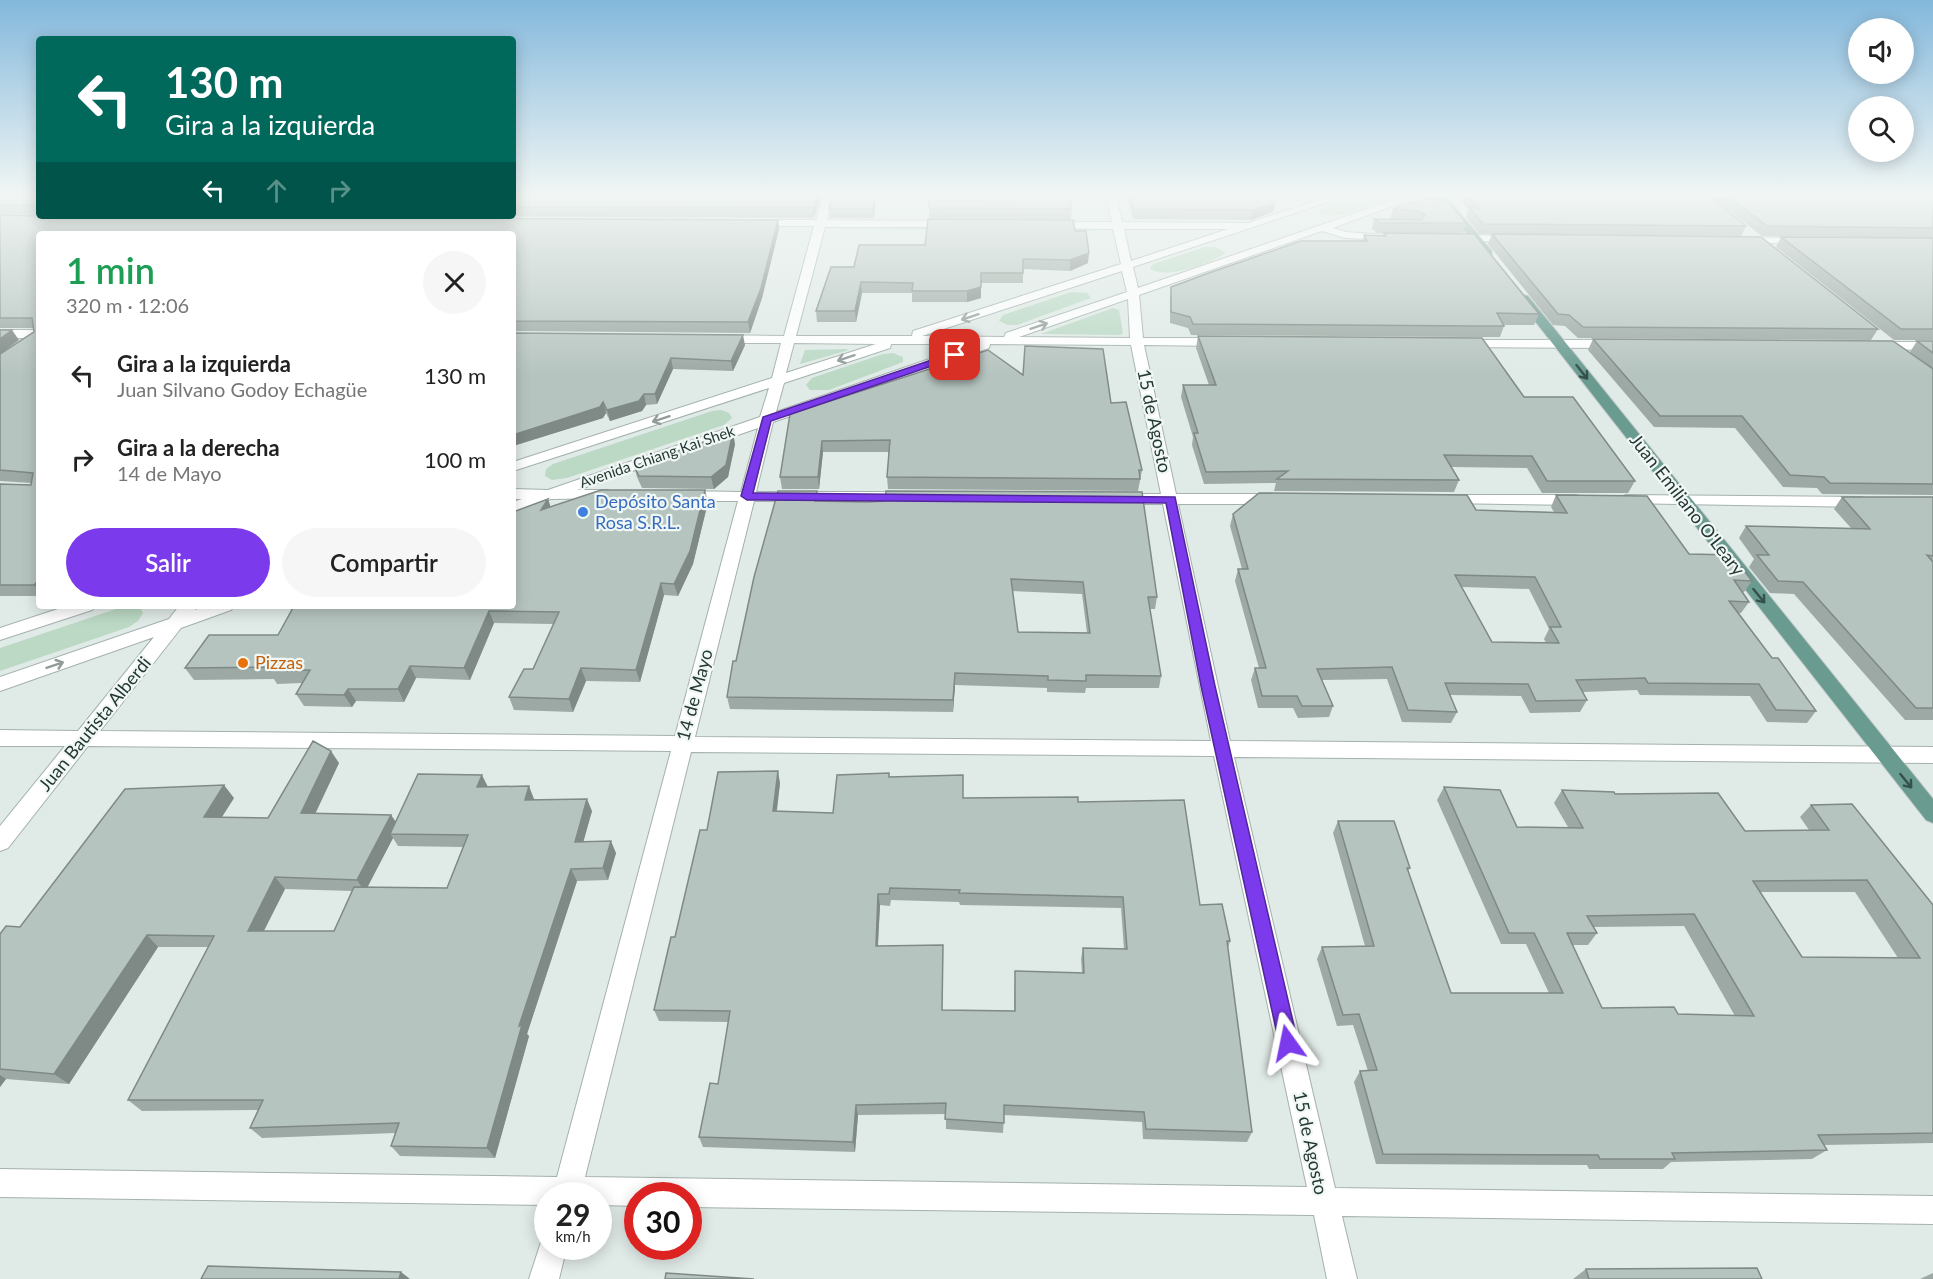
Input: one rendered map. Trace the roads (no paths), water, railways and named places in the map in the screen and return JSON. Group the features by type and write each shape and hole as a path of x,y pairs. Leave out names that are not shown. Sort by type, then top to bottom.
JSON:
{"main road":[{"path":"1490,256 1497,265"},
{"name":"Juan Emiliano O'Leary","path":"1518,291 1933,814"}],"street":[{"name":"14 de Mayo","path":"569,1182 766,419 812,256"},
{"name":"15 de Agosto","path":"1123,256 1133,293 1137,342 1208,686 1342,1279"},
{"name":"Avenida Chiang Kai Shek","path":"516,466 1157,256"},
{"name":"Avenida Chiang Kai Shek","path":"516,506 1241,256"},
{"path":"1869,331 1906,360"},
{"path":"0,334 36,334"},
{"path":"19,349 36,336"},
{"path":"705,339 1231,342"},
{"path":"1454,344 1630,344"},
{"path":"1864,346 1933,346"},
{"path":"516,494 629,495"},
{"path":"664,496 924,497"},
{"path":"1100,499 1290,500"},
{"path":"1433,500 1588,500"},
{"path":"1611,500 1874,502"},
{"path":"0,634 77,609"},
{"name":"Juan Bautista Alberdi","path":"0,842 187,609"},
{"path":"0,684 216,609"},
{"path":"0,738 1933,755"},
{"path":"0,1183 534,1192"},
{"path":"612,1194 1933,1210"},
{"path":"544,1279 549,1260"}],"place":[{"name":"Depósito Santa Rosa S.R.L.","path":"583,512"},
{"name":"Pizzas","path":"243,663"}]}
